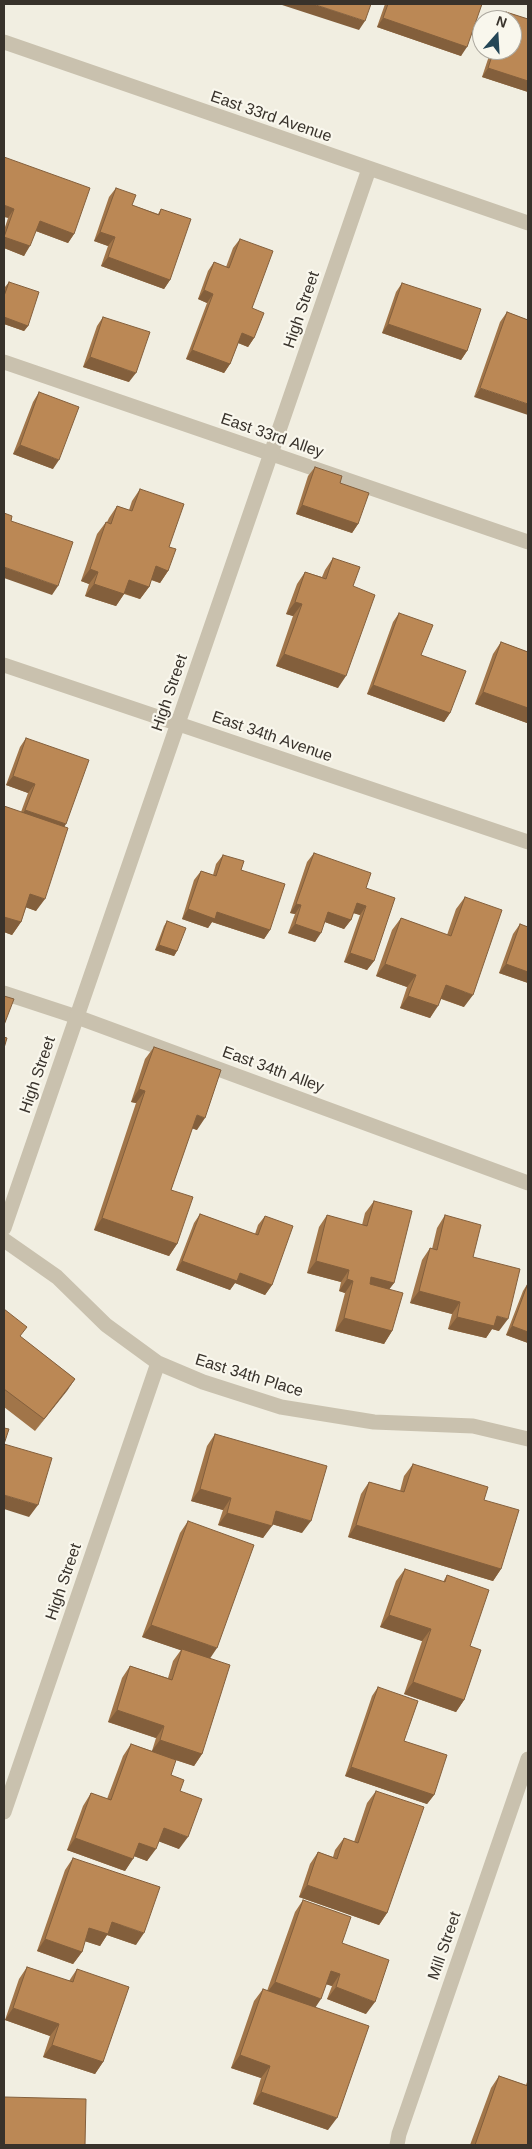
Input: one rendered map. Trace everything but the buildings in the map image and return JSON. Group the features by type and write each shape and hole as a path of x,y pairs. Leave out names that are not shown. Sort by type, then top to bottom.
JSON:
{"street":[{"name":"East 33rd Avenue","path":"4,42 528,223"},
{"name":"High Street","path":"4,1228 369,169"},
{"name":"East 33rd Alley","path":"4,362 528,542"},
{"name":"East 34th Avenue","path":"4,665 528,842"},
{"name":"East 34th Alley","path":"4,993 77,1017 528,1183"},
{"name":"East 34th Place","path":"4,1240 57,1277 106,1325 158,1363 203,1382 281,1407 374,1422 473,1426 528,1439"},
{"name":"High Street","path":"4,1812 158,1363"},
{"name":"Mill Street","path":"397,2145 402,2125 528,1759"}]}
